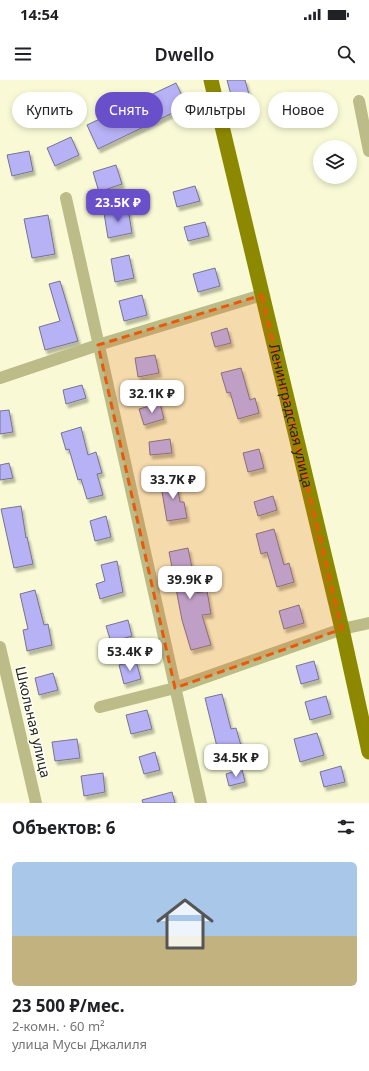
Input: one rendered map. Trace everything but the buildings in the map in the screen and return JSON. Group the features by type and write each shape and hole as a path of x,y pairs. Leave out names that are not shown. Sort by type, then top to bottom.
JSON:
{"main road":[{"name":"Ленинградская улица","path":"211,80 342,629 369,752"}],"street":[{"path":"359,101 369,151"},
{"path":"66,198 201,803"},
{"path":"0,378 98,345 262,295"},
{"path":"100,707 175,688 342,629 369,623"},
{"name":"Школьная улица","path":"0,647 36,803"}],"highlighted area":[{"path":"262,295 342,629 175,688 98,345"}]}
